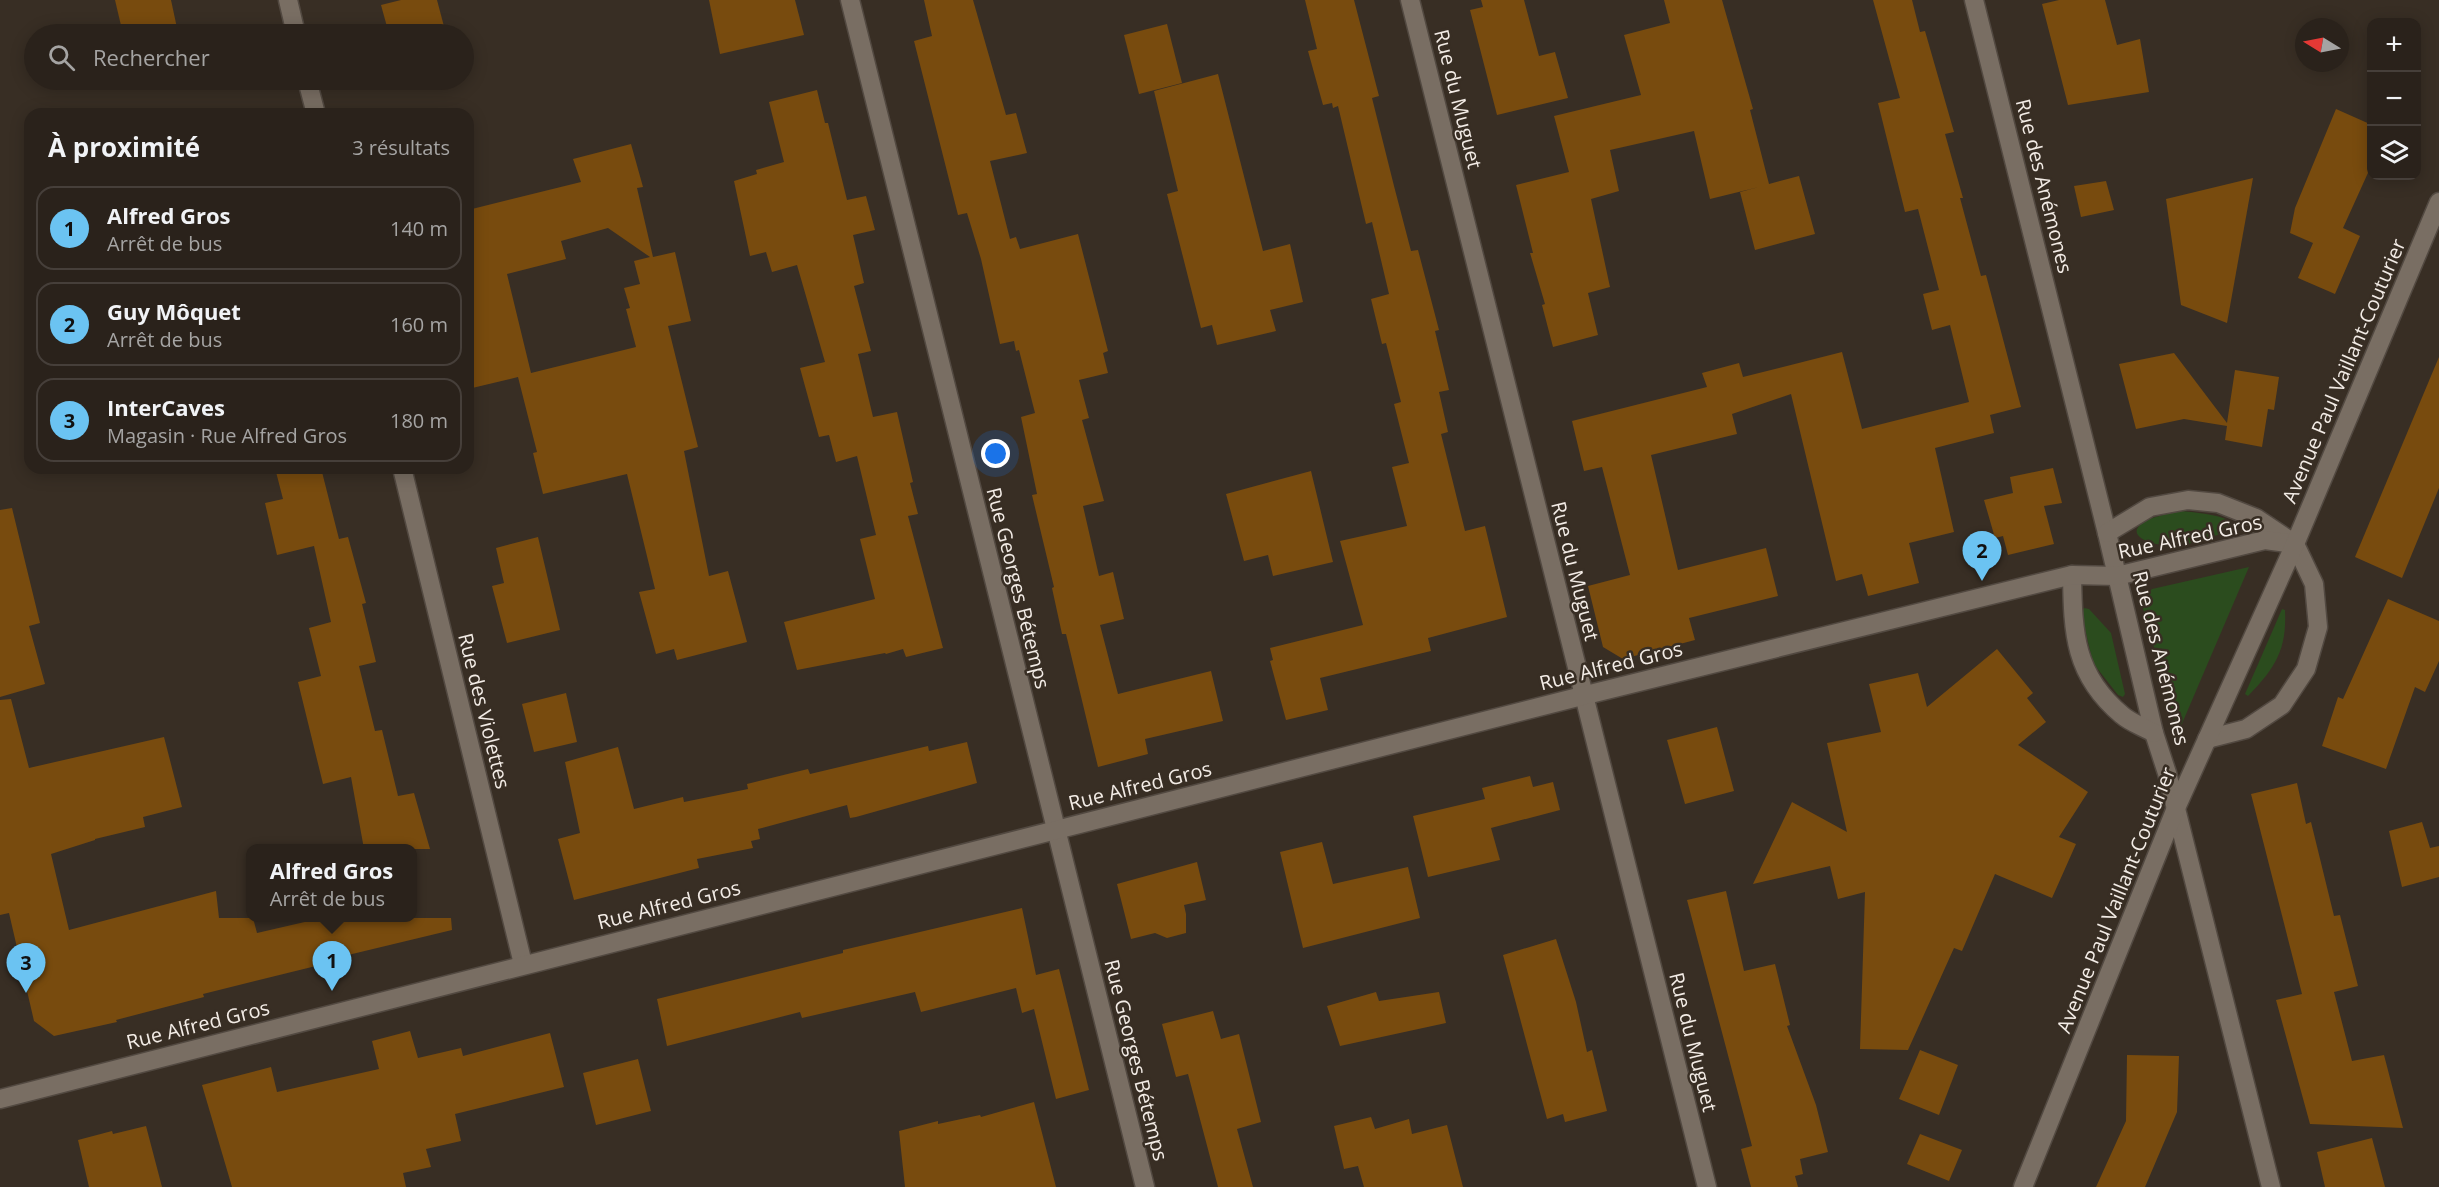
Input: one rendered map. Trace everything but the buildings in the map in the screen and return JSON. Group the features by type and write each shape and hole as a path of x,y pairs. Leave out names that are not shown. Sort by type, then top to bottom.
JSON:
{"street":[{"path":"288,0 294,24"},
{"name":"Rue Georges Bétemps","path":"850,0 1145,1187"},
{"name":"Rue du Muguet","path":"1410,0 1582,696 1707,1187"},
{"name":"Rue des Anémones","path":"1974,0 2107,533 2154,733 2176,808 2271,1187"},
{"path":"310,90 314,108"},
{"name":"Avenue Paul Vaillant-Couturier","path":"2024,1187 2176,808 2295,544 2439,202"},
{"name":"Rue des Violettes","path":"403,474 523,964"},
{"path":"2107,533 2150,507 2188,500 2218,503 2256,518 2295,544 2314,584 2318,627 2306,669 2282,705 2246,729 2207,739"},
{"name":"Rue Alfred Gros","path":"0,1099 1582,696 2072,576 2117,576 2265,540 2295,544"},
{"path":"2072,576 2073,624 2080,660 2099,693 2123,717 2154,733"}],"green space":[{"path":"2181,511 2217,516 2237,525 2235,529 2178,546 2166,546 2146,541 2137,534 2137,529 2145,521"},
{"path":"2249,567 2178,733 2142,605 2144,597 2152,589"},
{"path":"2084,608 2089,609 2111,633 2125,694 2123,697 2118,695 2093,663 2081,612"},
{"path":"2282,609 2285,610 2284,636 2277,658 2248,696 2245,694"}],"place":[{"name":"Guy Môquet","path":"1982,581"},
{"name":"Alfred Gros","path":"332,991"},
{"name":"InterCaves","path":"26,993"}]}
